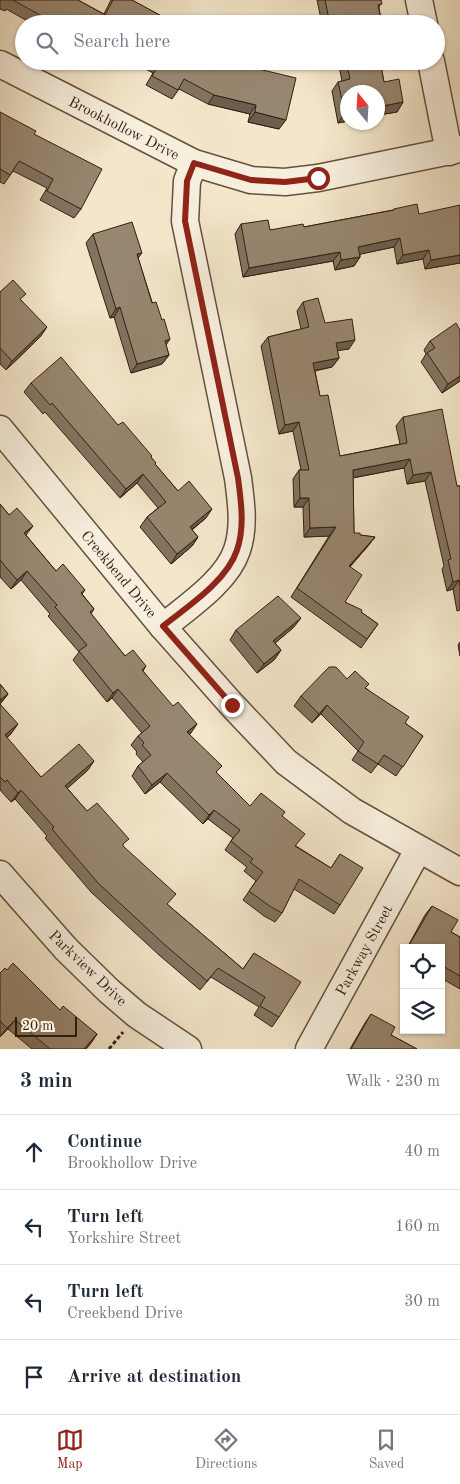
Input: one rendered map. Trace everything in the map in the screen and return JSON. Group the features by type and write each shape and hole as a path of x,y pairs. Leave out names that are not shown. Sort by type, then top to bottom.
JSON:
{"street":[{"path":"419,0 422,15"},
{"name":"Brookhollow Drive","path":"0,64 194,163 251,180 285,182 318,178 455,150"},
{"path":"433,70 455,150"},
{"path":"163,626 207,591 230,566 237,550 241,529 242,510 238,478 185,221 187,181 194,163"},
{"name":"Creekbend Drive","path":"0,429 163,626 232,705 286,762 352,811 460,872"},
{"name":"Parkway Street","path":"309,1049 418,850"},
{"name":"Parkview Drive","path":"0,874 66,949 109,991 137,1015 188,1049"}],"path":[{"path":"109,1049 126,1027"}],"building":[{"path":"13,0 78,0 105,15 40,15"},
{"path":"113,0 132,0 160,15 105,15"},
{"path":"325,0 381,0 382,4 378,5 380,15 328,15"},
{"path":"156,70 263,70 296,78 286,120 255,112 256,105 214,95 184,79 178,90 152,76"},
{"path":"348,70 382,70 384,82 399,79 403,102 385,106 385,85 340,85 340,91 338,82 350,79"},
{"path":"0,112 36,131 34,134 102,169 81,209 47,191 53,179 19,161 10,175 0,169"},
{"path":"417,204 419,214 460,205 460,255 431,260 429,250 403,255 400,238 358,247 360,257 341,260 340,252 249,268 241,224 268,220 270,230 303,224 304,227"},
{"path":"132,222 142,253 137,254 152,303 156,302 170,339 165,341 169,355 137,364 120,307 116,309 93,234"},
{"path":"13,280 26,294 20,299 47,327 12,361 0,348 0,292"},
{"path":"318,298 325,323 352,319 355,340 336,343 339,358 313,363 320,396 328,395 340,456 407,443 403,417 442,409 457,486 460,486 460,585 459,580 453,582 448,560 451,559 431,472 413,475 410,459 353,470 354,533 375,537 349,566 362,575 345,602 362,610 361,612 378,624 367,639 297,588 336,527 310,528 309,498 300,498 299,470 309,470 299,422 285,425 268,337 309,327 303,302"},
{"path":"456,323 460,330 460,376 448,384 427,353 435,348 430,341"},
{"path":"61,357 118,425 123,422 178,491 189,481 212,509 190,527 198,537 177,554 147,517 166,502 143,474 126,489 52,403 50,405 31,383"},
{"path":"0,504 9,515 17,508 33,526 24,533 56,571 63,564 85,590 81,593 94,609 90,612 125,656 133,650 146,666 142,670 173,706 178,702 197,724 187,732 222,766 216,772 250,806 261,793 285,812 282,816 305,834 295,846 331,868 340,854 363,868 340,905 299,879 282,913 271,907 249,891 263,872 250,862 253,859 231,841 240,830 214,810 209,815 167,773 152,785 138,766 151,755 142,745 144,743 138,736 150,726 118,689 113,693 79,651 87,645 55,607 57,605 27,571 17,580 0,560"},
{"path":"278,596 301,618 273,641 281,650 264,664 236,630"},
{"path":"329,667 336,667 347,679 355,671 369,684 365,688 409,717 405,723 423,736 403,767 384,755 378,764 358,751 364,742 327,705 319,714 301,696"},
{"path":"0,684 8,694 0,700"},
{"path":"0,704 18,724 5,735 41,777 79,744 94,761 65,786 87,811 97,803 129,839 123,846 176,894 167,904 243,969 254,953 301,982 279,1017 260,1006 265,997 218,968 207,981 165,945 98,883 52,829 54,827 21,790 18,793 7,780 5,782 0,777"},
{"path":"432,906 458,920 451,932 460,937 460,976 445,967 445,944 410,944"},
{"path":"13,963 60,1010 63,1006 97,1034 84,1049 50,1049 15,1020 7,1028 0,1021 0,973 5,968 7,970"},
{"path":"371,1014 395,1027 391,1035 417,1049 351,1049"}],"route":[{"path":"232,705 163,626 207,591 230,566 237,550 241,529 242,510 238,478 185,221 187,181 194,163 251,180 285,182 318,178"}]}
